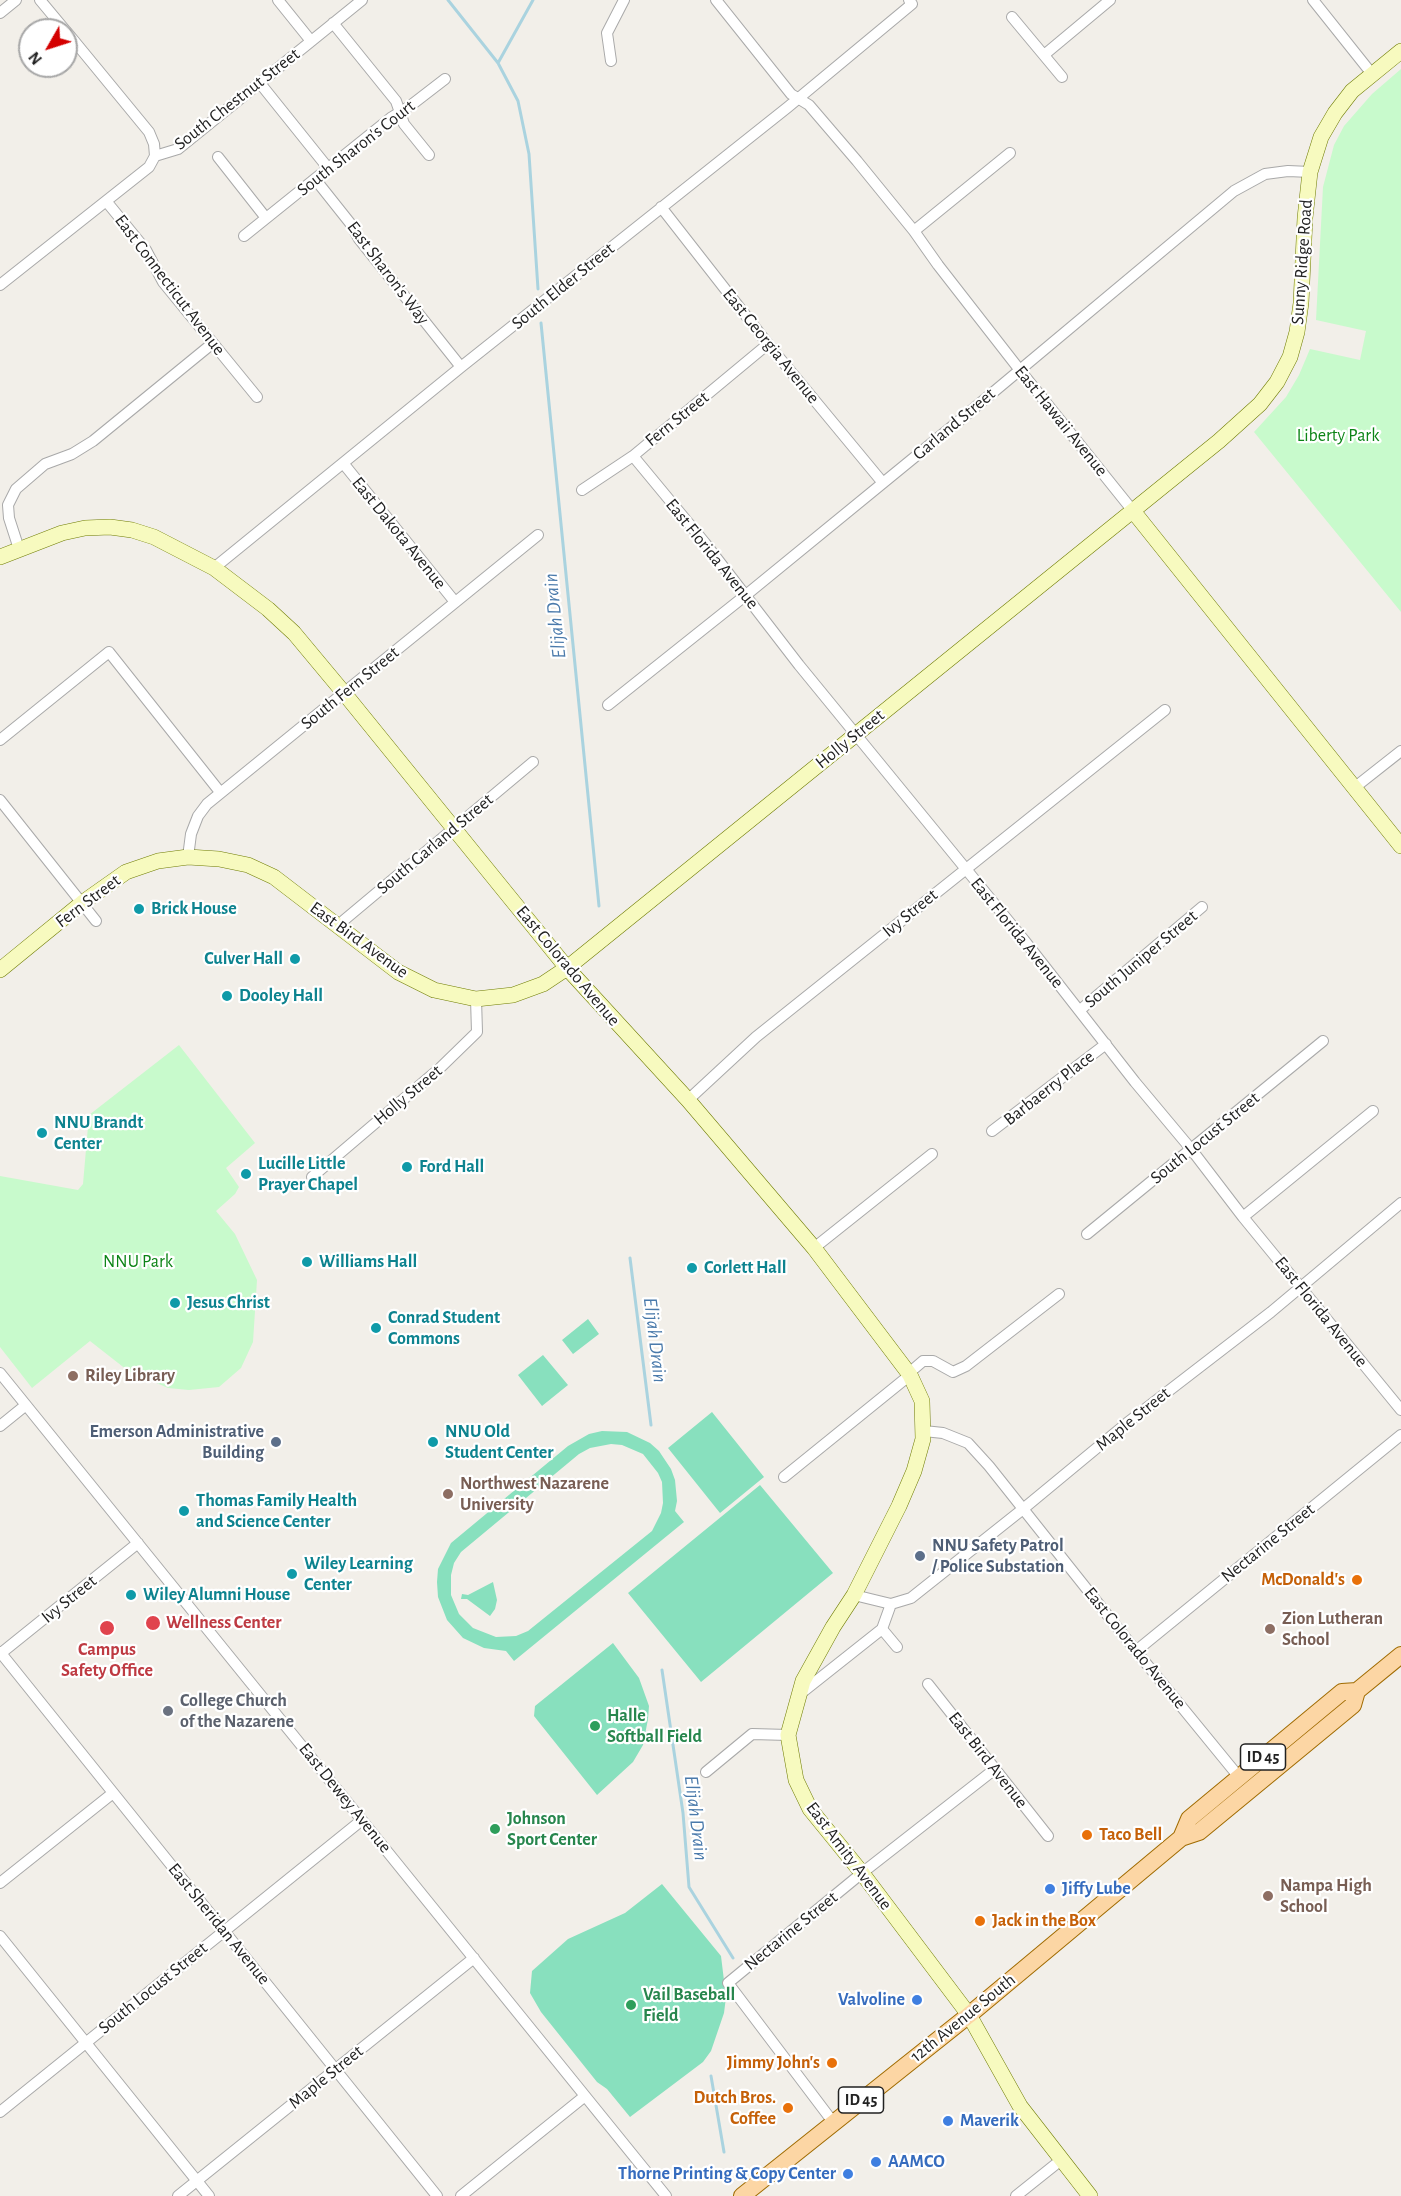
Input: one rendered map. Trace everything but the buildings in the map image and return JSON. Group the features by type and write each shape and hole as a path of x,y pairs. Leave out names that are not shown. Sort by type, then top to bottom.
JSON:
{"main road":[{"name":"12th Avenue South","path":"742,2196 969,2015 1182,1838 1199,1832 1353,1705 1357,1691 1401,1655"},
{"name":"12th Avenue South","path":"1182,1838 1189,1819 1239,1777 1342,1692 1357,1691"}],"street":[{"path":"0,13 16,0"},
{"path":"40,0 56,18"},
{"path":"278,0 311,41"},
{"name":"South Chestnut Street","path":"0,285 149,167 155,156 178,148 362,0"},
{"path":"611,61 607,33 624,0"},
{"name":"East Hawaii Avenue","path":"716,0 791,94 809,105 914,231 1019,369 1401,846"},
{"path":"1044,55 1110,0"},
{"path":"1313,0 1372,74"},
{"name":"South Elder Street","path":"214,568 461,367 798,99 911,2"},
{"path":"1012,17 1062,77"},
{"path":"333,23 396,101 404,124 429,155"},
{"path":"78,45 149,132 154,144 155,156"},
{"name":"Sunny Ridge Road","path":"1133,511 1219,441 1260,404 1277,382 1290,357 1297,332 1310,172 1321,137 1335,112 1352,91 1401,51"},
{"name":"South Sharon's Court","path":"244,236 328,168 446,79"},
{"path":"259,82 328,168"},
{"path":"914,231 1010,153"},
{"path":"218,157 266,218"},
{"name":"Garland Street","path":"608,705 746,596 1234,191 1265,174 1288,171 1310,172"},
{"name":"East Sharon's Way","path":"315,179 350,223 359,239 461,367"},
{"name":"East Connecticut Avenue","path":"106,201 146,250 163,282 257,397"},
{"name":"East Georgia Avenue","path":"661,207 768,344 883,483"},
{"path":"19,549 8,505 16,489 45,464 72,454 93,441 213,343"},
{"name":"Fern Street","path":"582,490 633,456 768,344"},
{"name":"East Florida Avenue","path":"633,456 1080,1010 1243,1217 1401,1410"},
{"name":"East Dakota Avenue","path":"344,463 455,602"},
{"name":"Holly Street","path":"567,968 1133,511"},
{"name":"East Colorado Avenue","path":"0,557 62,533 85,528 110,527 132,530 154,537 214,568 294,633 567,968 688,1100 814,1248 909,1374"},
{"name":"South Fern Street","path":"188,857 191,834 198,816 220,792 538,535"},
{"path":"0,740 109,652 220,792"},
{"name":"Ivy Street","path":"688,1100 756,1037 1165,710"},
{"path":"1354,788 1401,751"},
{"name":"South Garland Street","path":"337,926 533,762"},
{"path":"0,801 96,921"},
{"name":"Fern Street","path":"0,970 82,903 126,872 158,861 188,857"},
{"name":"East Bird Avenue","path":"188,857 219,859 248,865 273,878 398,972 434,990 476,999 513,995 543,984 567,968"},
{"name":"South Juniper Street","path":"1080,1010 1202,907"},
{"name":"Holly Street","path":"312,1177 440,1068 477,1032 476,999"},
{"name":"South Locust Street","path":"1087,1234 1323,1041"},
{"name":"Barbaerry Place","path":"992,1131 1106,1044"},
{"path":"1243,1217 1373,1111"},
{"path":"814,1248 932,1154"},
{"name":"Maple Street","path":"891,1604 911,1598 1128,1423 1271,1312 1401,1203"},
{"path":"784,1477 923,1360 933,1361 953,1372 960,1369 1059,1294"},
{"name":"East Dewey Avenue","path":"0,1373 666,2196"},
{"path":"706,1772 752,1734 788,1735 803,1681 854,1595 914,1471 924,1431 922,1401 909,1374"},
{"path":"0,1426 26,1405"},
{"name":"East Colorado Avenue","path":"924,1431 943,1433 968,1443 989,1466 1239,1777"},
{"name":"Nectarine Street","path":"1136,1651 1401,1436"},
{"name":"Ivy Street","path":"0,1653 138,1543"},
{"path":"799,1694 882,1629 891,1604 854,1595"},
{"path":"882,1629 897,1647"},
{"name":"East Sheridan Avenue","path":"0,1653 437,2196"},
{"name":"East Bird Avenue","path":"928,1684 1048,1836"},
{"name":"East Amity Avenue","path":"788,1735 796,1780 810,1809 862,1873 969,2015 1020,2106 1090,2196"},
{"name":"Nectarine Street","path":"833,2122 728,1983 862,1873 996,1769"},
{"path":"0,1883 113,1793"},
{"name":"South Locust Street","path":"0,2112 362,1820"},
{"path":"0,1936 209,2196"},
{"name":"Maple Street","path":"178,2196 474,1958"},
{"path":"461,2196 585,2096"},
{"path":"1016,2196 1061,2160"}],"green space":[{"name":"Liberty Park","path":"1401,69 1401,612 1254,432 1286,397 1310,349 1360,360 1366,331 1316,320 1323,187 1334,145 1344,126 1372,94"},
{"name":"NNU Park","path":"179,1045 255,1143 226,1168 239,1187 235,1194 216,1211 235,1234 257,1280 253,1342 241,1368 219,1387 189,1390 168,1388 127,1370 90,1341 32,1388 0,1347 0,1176 78,1190 83,1184 89,1115"},
{"path":"588,1319 599,1334 573,1354 562,1340"},
{"path":"543,1355 568,1385 542,1406 518,1375"},
{"path":"712,1412 764,1477 720,1513 668,1448"},
{"path":"602,1431 627,1432 650,1443 659,1451 671,1469 675,1480 677,1501 675,1511 684,1522 514,1661 506,1651 484,1648 463,1638 447,1620 438,1597 438,1569 451,1543 568,1446 589,1434","holes":["611,1444 622,1445 643,1454 662,1482 661,1513 652,1531 528,1631 516,1636 496,1637 473,1628 459,1614 451,1595 451,1575 454,1563 461,1552 579,1454 590,1448"]},
{"path":"760,1485 833,1573 701,1682 628,1593"},
{"path":"493,1582 497,1600 490,1616 467,1599 461,1599 462,1594 468,1595"},
{"name":"Halle Softball Field","path":"613,1643 639,1678 649,1706 648,1719 643,1745 633,1762 597,1795 534,1716 535,1706"},
{"name":"Vail Baseball Field","path":"662,1884 721,1956 726,1997 724,2013 711,2051 703,2062 630,2117 607,2089 597,2082 541,2012 530,1993 532,1971 568,1939 625,1913"}],"waterway":[{"name":"Elijah Drain","path":"448,0 498,63 518,101 529,154 538,289"},
{"path":"498,63 533,0"},
{"name":"Elijah Drain","path":"541,323 599,906"},
{"name":"Elijah Drain","path":"630,1258 651,1425"},
{"name":"Elijah Drain","path":"662,1670 683,1813 689,1887 733,1958"},
{"name":"Elijah Drain","path":"711,2076 724,2152"}],"place":[{"name":"Brick House","path":"139,909"},
{"name":"Culver Hall","path":"295,959"},
{"name":"Dooley Hall","path":"227,996"},
{"name":"NNU Brandt Center","path":"42,1133"},
{"name":"Ford Hall","path":"407,1167"},
{"name":"Lucille Little Prayer Chapel","path":"246,1174"},
{"name":"Williams Hall","path":"307,1262"},
{"name":"Corlett Hall","path":"692,1268"},
{"name":"Jesus Christ","path":"175,1303"},
{"name":"Conrad Student Commons","path":"376,1328"},
{"name":"Riley Library","path":"73,1376"},
{"name":"Emerson Administrative Building","path":"276,1442"},
{"name":"NNU Old Student Center","path":"433,1442"},
{"name":"Northwest Nazarene University","path":"448,1494"},
{"name":"Thomas Family Health and Science Center","path":"184,1511"},
{"name":"NNU Safety Patrol / Police Substation","path":"920,1556"},
{"name":"Wiley Learning Center","path":"292,1574"},
{"name":"McDonald's","path":"1357,1580"},
{"name":"Wiley Alumni House","path":"131,1595"},
{"name":"Wellness Center","path":"153,1623"},
{"name":"Campus Safety Office","path":"107,1628"},
{"name":"Zion Lutheran School","path":"1270,1629"},
{"name":"College Church of the Nazarene","path":"168,1711"},
{"name":"Halle Softball Field","path":"595,1726"},
{"name":"Johnson Sport Center","path":"495,1829"},
{"name":"Taco Bell","path":"1087,1835"},
{"name":"Jiffy Lube","path":"1050,1889"},
{"name":"Nampa High School","path":"1268,1896"},
{"name":"Jack in the Box","path":"980,1921"},
{"name":"Valvoline","path":"917,2000"},
{"name":"Vail Baseball Field","path":"631,2005"},
{"name":"Jimmy John's","path":"832,2063"},
{"name":"Dutch Bros. Coffee","path":"788,2108"},
{"name":"Maverik","path":"948,2121"},
{"name":"AAMCO","path":"876,2162"},
{"name":"Thorne Printing & Copy Center","path":"848,2174"}]}
